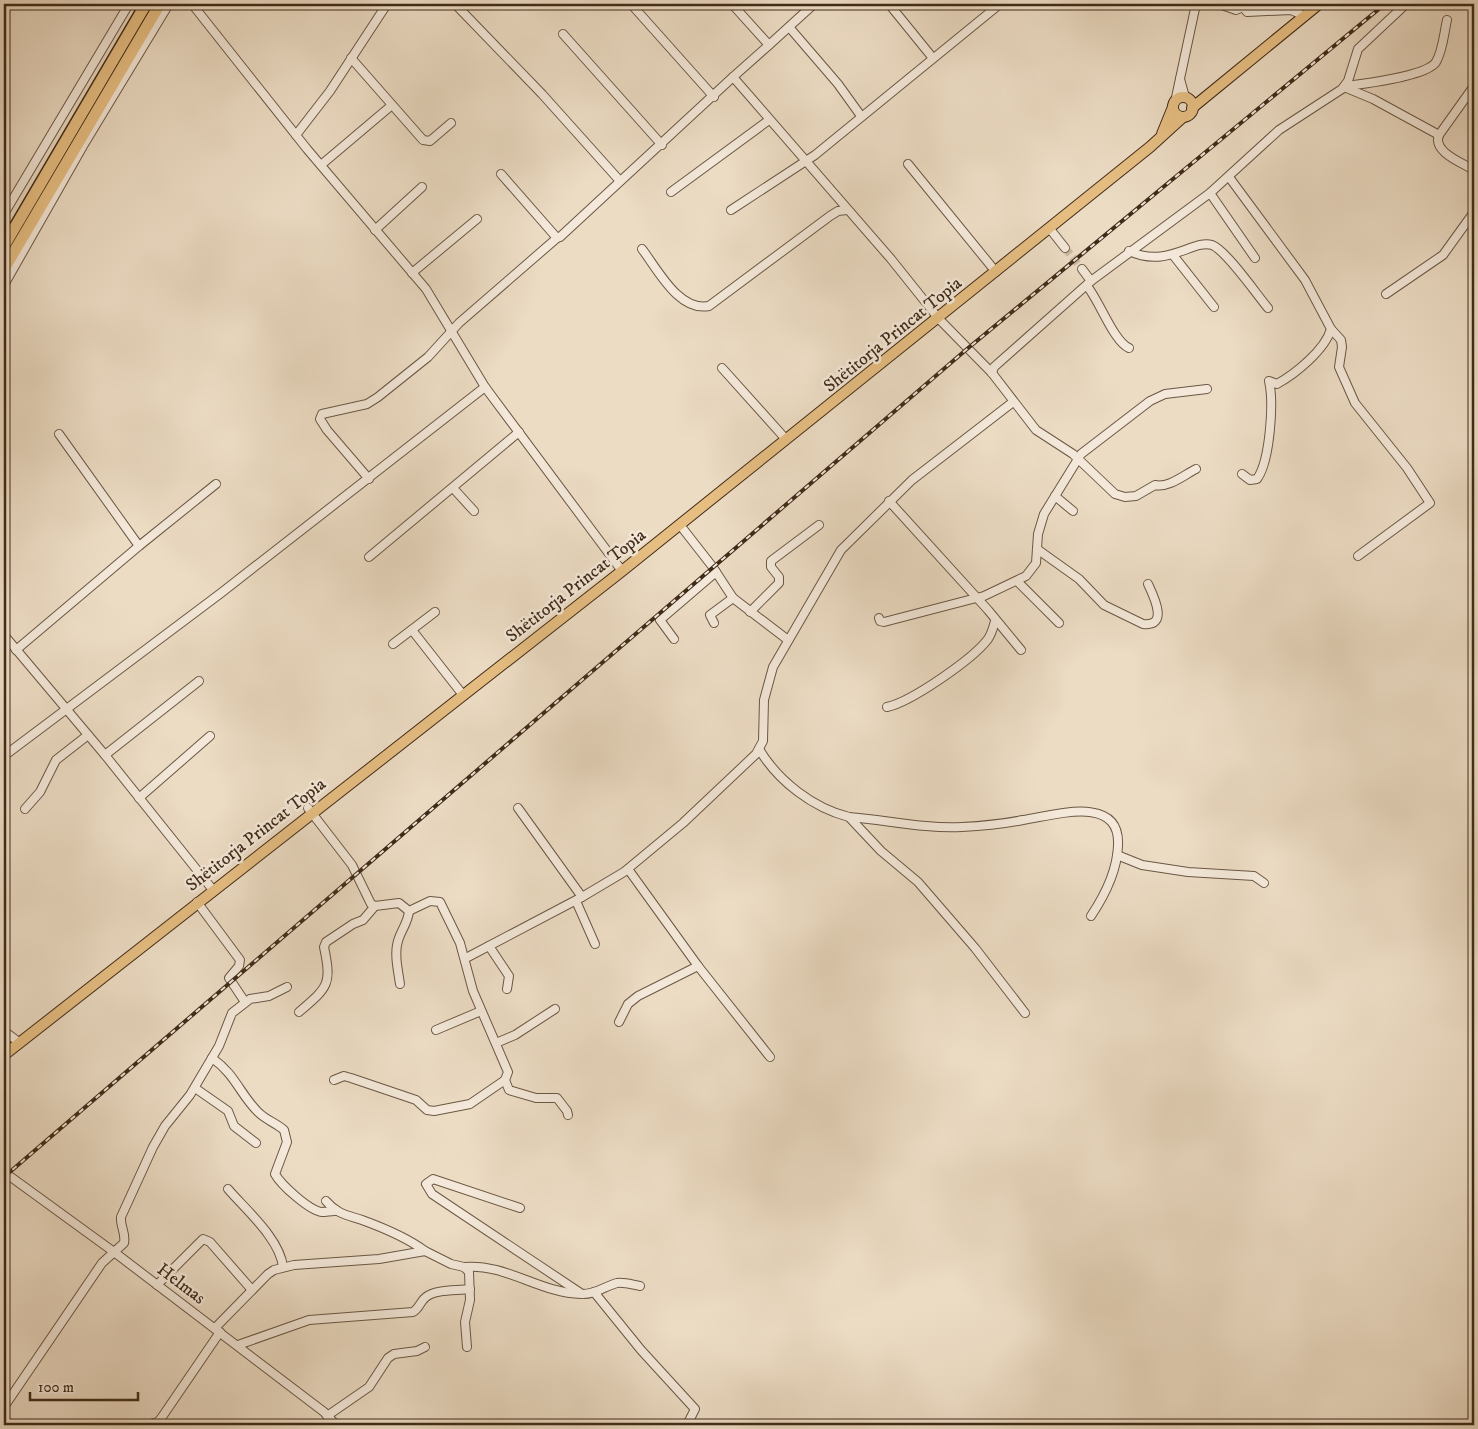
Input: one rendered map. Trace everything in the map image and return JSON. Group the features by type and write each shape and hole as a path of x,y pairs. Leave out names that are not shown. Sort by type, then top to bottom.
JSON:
{"highway":[{"path":"4,246 146,4"},
{"path":"4,269 160,4"}],"main road":[{"path":"1183,103 1206,96 1305,16 1315,5"},
{"name":"Shëtitorja Princat Topia","path":"4,1055 213,890 310,810 463,695 622,571 939,319 1162,136 1183,116 1190,114 1183,103 1162,136"}],"street":[{"path":"4,214 130,4"},
{"path":"4,285 83,146 169,4"},
{"path":"192,4 296,135 412,273 453,331 486,387 622,571"},
{"path":"296,135 330,91 387,4"},
{"path":"455,4 542,94 620,181"},
{"path":"631,4 714,97"},
{"path":"732,4 769,45"},
{"path":"369,479 327,430 320,419 322,414 366,404 428,357 459,323 557,238 573,227 620,181 662,145 733,77 814,4"},
{"path":"888,4 932,57"},
{"path":"731,210 806,162 932,57 987,7 1000,4"},
{"path":"1183,103 1180,76 1196,4"},
{"path":"1219,4 1236,10 1243,7 1247,12 1291,10 1305,16"},
{"path":"1344,87 1358,49 1406,4"},
{"path":"991,369 1129,251 1210,193 1279,130 1344,87 1368,84 1430,68 1437,60 1447,20"},
{"path":"789,28 838,84 860,116"},
{"path":"563,34 662,145"},
{"path":"351,58 426,141 450,123"},
{"path":"733,77 891,259 939,319 991,369 1013,402 1036,430 1066,450 1110,491 1125,497 1136,496 1156,485 1162,486 1173,482 1196,469"},
{"path":"1474,86 1439,135 1439,147 1474,170"},
{"path":"1344,87 1372,99 1439,135"},
{"path":"321,165 392,105"},
{"path":"671,192 769,120"},
{"path":"908,164 996,272"},
{"path":"500,174 557,238"},
{"path":"1229,177 1304,280 1331,329 1341,340 1342,347 1339,367 1355,403 1407,468 1430,503 1358,556"},
{"path":"375,230 422,187"},
{"path":"1210,193 1255,258"},
{"path":"642,250 678,296 695,306 710,306 830,216 838,211 847,210"},
{"path":"1386,294 1443,255 1474,212"},
{"path":"412,273 477,219"},
{"path":"1050,229 1065,248"},
{"path":"1129,251 1148,257 1173,255 1203,245 1213,246 1227,257 1268,308"},
{"path":"1173,255 1214,307"},
{"path":"1082,269 1120,341 1129,348"},
{"path":"1242,474 1250,480 1257,479 1262,472 1271,420 1269,381 1277,384 1300,370 1324,341 1331,329"},
{"path":"722,368 783,436"},
{"path":"4,756 369,479 486,387"},
{"path":"879,618 880,621 884,622 984,596 1017,581 1034,569 1039,525 1076,459 1150,401 1165,394 1207,389"},
{"path":"466,958 579,899 628,869 683,823 760,749 764,734 763,711 773,667 841,550 912,480 1013,402"},
{"path":"370,557 519,432"},
{"path":"59,434 139,546"},
{"path":"16,650 216,484"},
{"path":"452,488 474,511"},
{"path":"1056,496 1072,511"},
{"path":"889,501 1021,650"},
{"path":"680,525 716,572 733,598 788,640"},
{"path":"750,612 779,582 779,577 771,567 771,561 820,525"},
{"path":"1037,549 1079,579 1104,605 1143,624 1150,625 1156,622 1159,616 1148,584"},
{"path":"674,639 660,620 716,572"},
{"path":"1017,581 1059,623"},
{"path":"714,623 710,615 733,598"},
{"path":"393,644 435,612"},
{"path":"887,707 904,702 952,670 987,640 995,621"},
{"path":"412,630 463,695"},
{"path":"4,635 105,755 213,890"},
{"path":"105,755 199,681"},
{"path":"26,809 40,792 56,760 88,735"},
{"path":"139,798 210,736"},
{"path":"760,749 768,763 798,791 834,813 849,816 953,827 995,825 1075,810 1089,811 1106,818 1116,828 1117,863 1101,901 1091,916"},
{"path":"518,808 579,899 595,944"},
{"path":"310,810 352,866 368,902 375,906"},
{"path":"849,816 882,852 918,882 975,948 1024,1012"},
{"path":"1117,855 1142,865 1188,872 1254,876 1264,883"},
{"path":"628,869 698,966 770,1057"},
{"path":"334,1080 344,1076 351,1078 416,1100 427,1110 434,1111 470,1104 508,1076 508,1068 481,1011 469,977 466,958 440,902 430,901 409,911"},
{"path":"198,902 240,960 239,966 229,978 245,1002"},
{"path":"299,1012 325,988 328,981 324,947 326,942 353,924 363,920 375,906 398,902 409,911"},
{"path":"400,984 397,949 398,941 408,920 409,911"},
{"path":"489,946 509,976 507,989"},
{"path":"619,1022 628,1004 638,996 698,966"},
{"path":"4,1407 102,1263 124,1243 125,1232 120,1224 121,1216 150,1153 165,1126 195,1088 219,1046 228,1020 245,1002 269,996 287,987"},
{"path":"496,1043 531,1026 555,1009"},
{"path":"436,1030 481,1011"},
{"path":"4,1031 20,1043"},
{"path":"212,1058 235,1078 245,1097 258,1112 284,1130 287,1142 275,1174 279,1181 312,1209 322,1212 335,1211 390,1231 451,1264 464,1267 492,1268 556,1291 582,1294 594,1292 619,1283 640,1286"},
{"path":"504,1080 509,1090 536,1098 557,1098 568,1114"},
{"path":"195,1088 228,1111 234,1126 256,1142"},
{"name":"Helmas","path":"4,1172 238,1345 336,1425"},
{"path":"520,1208 433,1179 426,1184 432,1194 582,1294"},
{"path":"228,1190 272,1240 279,1252 283,1267"},
{"path":"326,1200 335,1211"},
{"path":"157,1284 203,1239 210,1242 252,1290"},
{"path":"146,1425 158,1422 218,1330 268,1274 283,1267 312,1263 379,1260 425,1251"},
{"path":"464,1267 470,1272 470,1300 465,1322 466,1347"},
{"path":"238,1345 308,1320 413,1312 418,1309 423,1300 433,1294 470,1289"},
{"path":"594,1292 641,1350 695,1409 686,1425"},
{"path":"327,1416 369,1387 388,1358 394,1354 417,1351 425,1346"}],"tunnel":[{"path":"1065,248 1082,269"}],"railway":[{"path":"4,1177 967,349 1385,4"}]}
